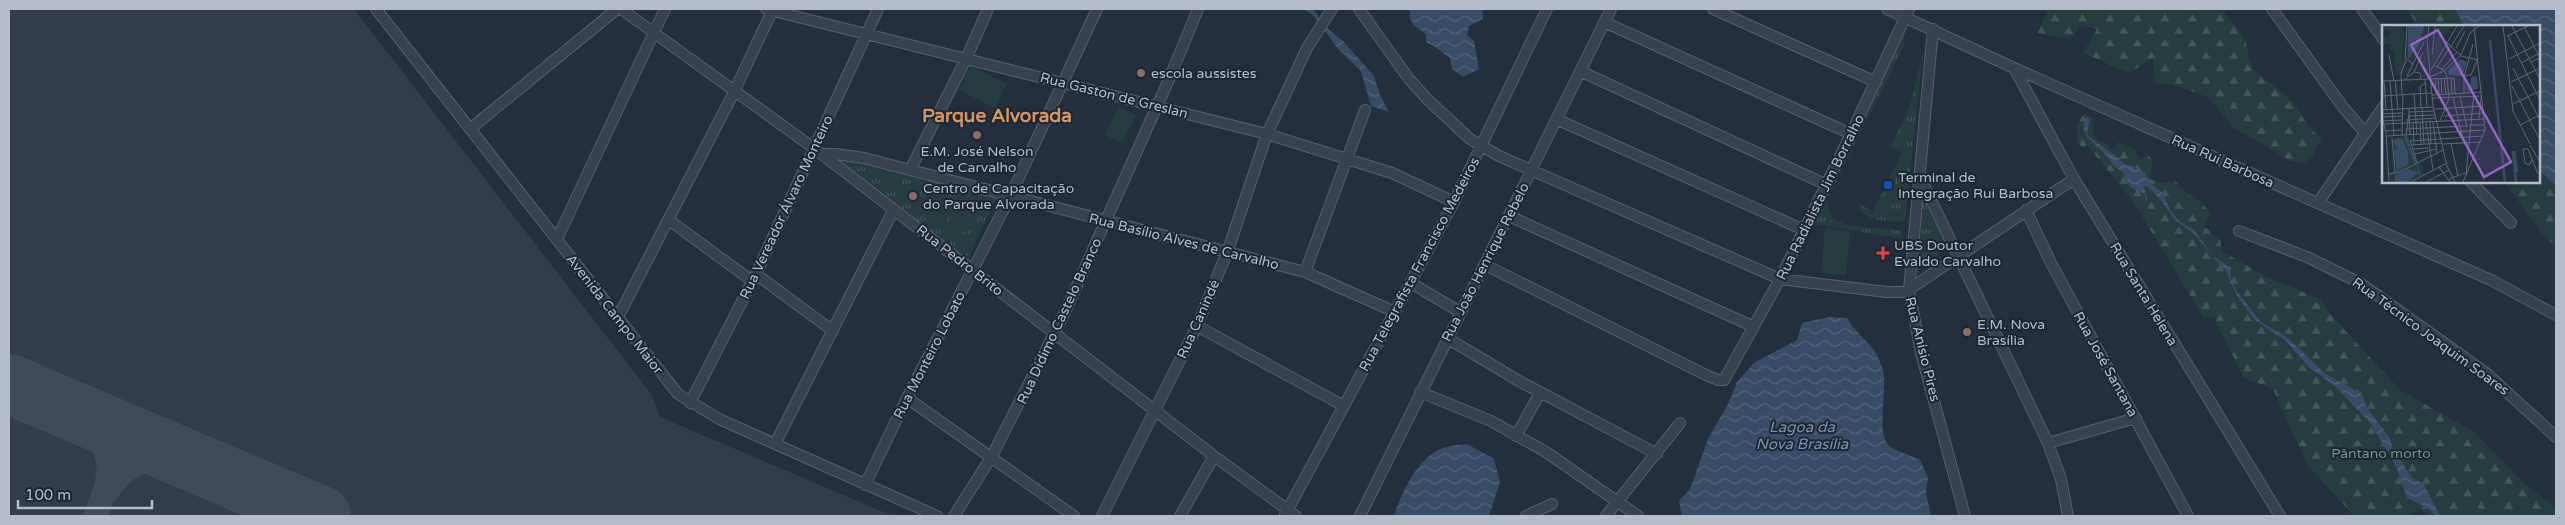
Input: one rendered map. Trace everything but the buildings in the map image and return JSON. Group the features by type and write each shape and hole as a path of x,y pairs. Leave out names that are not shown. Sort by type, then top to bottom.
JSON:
{"street":[{"name":"Avenida Campo Maior","path":"376,9 670,384 690,403 775,444 937,516"},
{"path":"470,130 617,9"},
{"name":"Rua Pedro Brito","path":"621,9 894,209 1289,514"},
{"path":"557,238 665,9"},
{"path":"618,317 734,92 771,9"},
{"name":"Rua Gaston de Greslan","path":"771,9 1267,134 1392,173 1454,202"},
{"name":"Rua Vereador Álvaro Monteiro","path":"690,403 818,152 878,9"},
{"path":"910,170 967,57 988,9"},
{"name":"Rua Monteiro Lobato","path":"865,485 906,398 1010,197 1097,9"},
{"name":"Rua Dídimo Castelo Branco","path":"954,516 992,456 1055,332 1158,105 1198,9"},
{"name":"Rua Canindé","path":"1102,516 1196,326 1228,250 1267,134 1316,32 1332,9"},
{"path":"1359,9 1409,79 1427,99 1481,147 1531,172 1780,279 1886,292 1909,290 2074,179"},
{"name":"Rua Telegrafista Francisco Medeiros","path":"1289,514 1344,406 1454,202 1547,9"},
{"name":"Rua João Henrique Rebelo","path":"1360,516 1610,9"},
{"path":"1713,9 1876,82"},
{"name":"Rua Rui Barbosa","path":"1888,9 1907,13 1934,30 2014,68 2492,281 2556,315"},
{"path":"2272,9 2343,107 2365,133"},
{"path":"2362,9 2382,37"},
{"name":"Rua Radialista Jim Borralho","path":"1485,265 1721,381 1728,374 1752,326 1780,279 1876,82 1907,13"},
{"path":"1604,22 1851,134"},
{"name":"Rua Anísio Pires","path":"1934,30 1909,290 1921,353 1965,516"},
{"name":"Rua Santa Helena","path":"2014,68 2074,179 2280,516"},
{"path":"1580,71 1827,184"},
{"path":"2318,203 2382,109"},
{"path":"1305,272 1366,110"},
{"path":"1556,119 1804,230"},
{"name":"Rua Basílio Alves de Carvalho","path":"818,152 845,155 910,170 1010,197 1228,250 1305,272 1394,312"},
{"path":"1920,178 2048,443 2061,478 2068,516"},
{"path":"2471,182 2511,223"},
{"path":"775,444 894,209"},
{"name":"Rua José Santana","path":"2026,210 2051,263 2188,516"},
{"path":"1509,216 1752,326"},
{"path":"669,220 833,331"},
{"name":"Rua Técnico Joaquim Soares","path":"2239,231 2307,257 2360,283 2486,373 2556,437"},
{"path":"1411,282 1460,312"},
{"path":"1196,326 1344,406"},
{"path":"1447,338 1540,392 1656,454"},
{"path":"1420,392 1490,421 1564,462 1616,502 1638,516"},
{"path":"1516,436 1540,392"},
{"path":"906,398 992,456 1074,516"},
{"path":"2048,443 2136,418"},
{"path":"1606,516 1680,423"},
{"path":"1180,516 1214,456"},
{"path":"1526,516 1552,504"}],"shaded area":[{"path":"9,9 354,9 651,394 660,417 893,516 9,516"}],"green space":[{"path":"2045,9 2222,9 2243,36 2253,68 2290,99 2308,125 2322,138 2311,158 2305,164 2290,161 2233,127 2208,97 2172,85 2155,83 2153,58 2129,73 2083,53 2097,29 2081,25 2071,39 2038,33 2047,11"},
{"path":"2407,9 2455,9 2463,25 2417,25"},
{"path":"1904,32 1904,46 1829,195 1828,208 1832,217 1841,222 1864,228 1900,231 1904,239 1808,223"},
{"path":"1923,53 1905,221 1874,219 1863,214 1859,209 1859,204 1873,211 1902,153 1890,147 1909,108"},
{"path":"971,66 1007,84 995,108 959,90"},
{"path":"1119,107 1136,115 1122,143 1105,135"},
{"name":"Pântano morto","path":"2085,112 2095,120 2092,134 2113,150 2119,142 2134,149 2140,160 2147,154 2153,160 2150,179 2163,183 2175,180 2179,186 2206,208 2210,214 2204,226 2220,240 2222,251 2265,276 2322,300 2331,315 2401,391 2473,431 2526,485 2556,508 2556,516 2429,516 2420,509 2405,516 2354,516 2306,463 2273,389 2244,378 2214,318 2204,318 2132,200 2087,145 2083,148 2076,141 2077,125"},
{"path":"833,157 997,196 968,259"},
{"path":"2540,172 2556,185 2556,247 2540,231 2505,182 2540,182"},
{"path":"964,191 983,200 966,233 948,224"},
{"path":"1923,197 1949,247 1914,272 1921,198"},
{"path":"1825,228 1850,231 1846,275 1821,273"}],"water":[{"path":"1302,9 1313,9 1329,30 1343,41 1374,76 1380,95 1389,112 1371,106 1361,71 1339,50 1313,15"},
{"path":"1410,9 1482,9 1483,19 1469,26 1467,35 1474,41 1479,69 1463,77 1452,69 1450,58 1427,43 1425,33 1413,24 1410,17"},
{"path":"2455,9 2556,9 2556,185 2540,172 2540,25 2463,25"},
{"path":"2087,117 2090,120 2087,134 2127,166 2131,165 2146,173 2149,182 2163,193 2169,208 2179,221 2194,230 2214,257 2231,268 2231,279 2235,289 2261,322 2287,337 2327,375 2361,393 2368,409 2390,438 2392,446 2412,478 2423,483 2440,516 2436,516 2426,507 2407,498 2396,466 2371,424 2336,387 2309,367 2286,341 2255,320 2237,296 2226,271 2192,232 2175,220 2160,199 2149,188 2144,186 2147,199 2145,204 2145,194 2130,187 2122,171 2113,165 2103,152 2087,137 2084,123"},
{"name":"Lagoa da Nova Brasília","path":"1830,317 1847,318 1856,331 1876,352 1884,376 1882,420 1885,439 1892,448 1920,460 1928,478 1926,493 1931,516 1682,516 1679,501 1690,489 1708,439 1728,404 1737,382 1754,363 1797,340 1802,323"},
{"path":"1467,444 1494,459 1500,482 1489,516 1394,516 1415,471 1428,457 1443,448"}],"taxiway":[{"path":"82,415 100,441 108,463 106,486 95,516"},
{"path":"105,494 120,476 135,465 143,461 176,455"}],"runway":[{"path":"9,384 321,516"}],"place":[{"name":"escola aussistes","path":"1141,73"},
{"name":"E.M. José Nelson de Carvalho","path":"977,135"},
{"name":"Terminal de Integração Rui Barbosa","path":"1888,185"},
{"name":"Centro de Capacitação do Parque Alvorada","path":"913,196"},
{"name":"UBS Doutor Evaldo Carvalho","path":"1883,253"},
{"name":"E.M. Nova Brasília","path":"1967,332"}],"district":[{"name":"Parque Alvorada","path":"997,115"}]}
